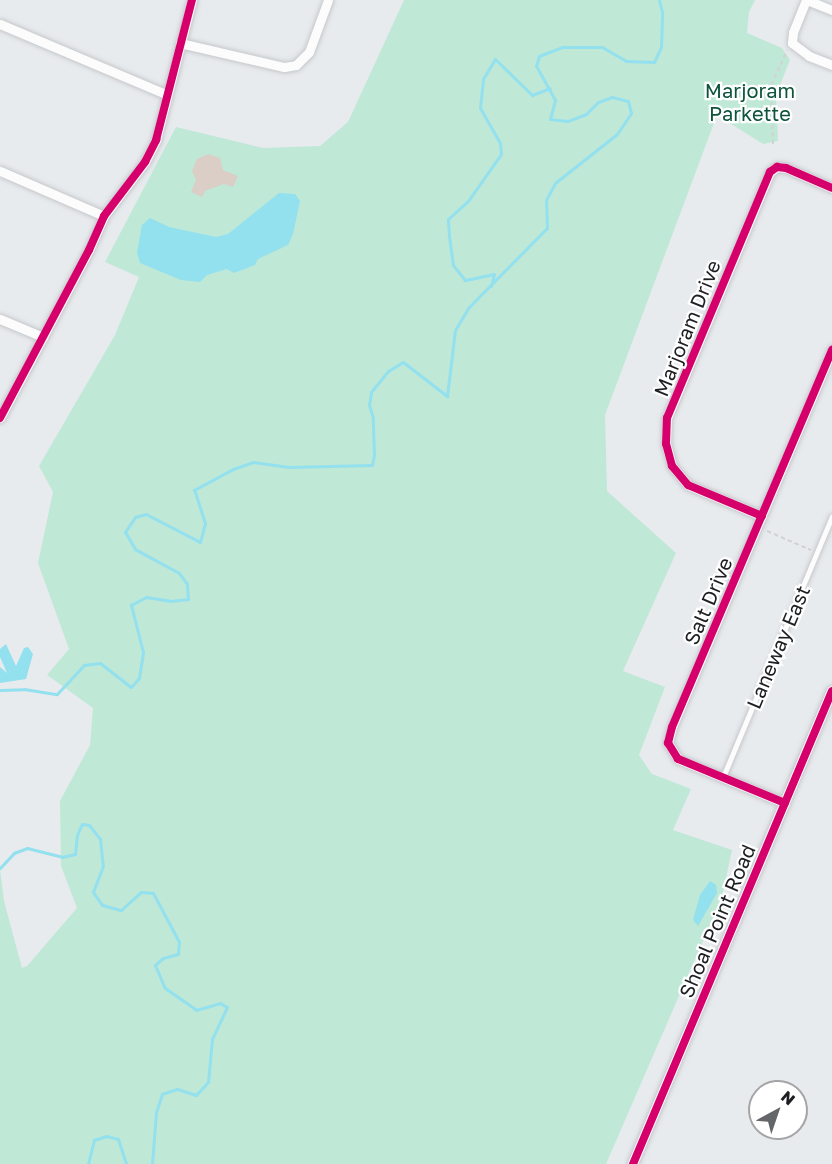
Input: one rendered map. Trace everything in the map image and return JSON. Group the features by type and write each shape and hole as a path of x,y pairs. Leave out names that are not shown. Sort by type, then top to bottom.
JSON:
{"street":[{"path":"0,418 89,250 104,216 145,162 156,140 192,0"},
{"path":"180,43 284,67 296,65 309,52 328,0"},
{"path":"832,10 807,0 793,33 792,44 809,56 832,65"},
{"path":"0,24 166,94"},
{"name":"Marjoram Drive","path":"762,516 688,485 672,466 666,444 667,418 770,172 777,167 786,168 832,188"},
{"path":"0,171 104,216"},
{"path":"0,319 43,337"},
{"name":"Salt Drive","path":"785,803 678,759 669,742 672,727 832,350"},
{"name":"Shoal Point Road","path":"633,1164 832,691"}],"lane":[{"name":"Laneway East","path":"723,777 832,518"}],"path":[{"path":"773,144 771,85 792,44"},
{"path":"764,530 817,553"}],"green space":[{"name":"Marjoram Parkette","path":"404,0 755,0 749,12 747,33 782,48 790,60 776,95 778,141 763,144 717,115 605,415 607,491 676,553 623,671 665,687 639,755 652,774 691,789 673,830 732,850 722,897 606,1164 0,1164 0,869 4,901 22,968 27,966 77,908 61,866 60,801 90,745 93,708 47,675 69,649 38,563 53,492 39,466 115,335 139,277 105,262 176,127 263,148 320,146 348,122"}],"water":[{"path":"279,193 295,194 300,201 293,234 288,245 258,259 255,265 234,273 227,269 207,275 200,282 181,280 140,263 137,253 142,225 150,218 169,227 216,237 228,234"},
{"path":"6,644 16,666 24,648 28,647 33,654 26,679 0,683 0,667 7,673 0,657 0,649"},
{"path":"710,881 716,885 717,893 698,926 693,920 700,895"}],"building":[{"path":"208,154 220,158 223,170 238,176 233,187 224,184 205,191 202,197 191,192 196,180 192,171 197,159"}],"waterway":[{"path":"0,690 24,689 57,694 84,665 100,663 131,687 139,678 143,652 131,605 146,597 170,601 188,599 187,584 179,573 135,549 125,532 135,517 146,514 200,542 205,523 194,490 233,469 253,462 289,467 372,465 373,418 369,405 371,392 388,371 403,362 447,396 455,330 468,308 547,228 546,200 555,183 617,134 631,113 628,101 612,97 598,102 586,114 568,121 550,119 555,100 536,66 539,56 563,47 602,47 626,61 654,62 661,47 662,12 659,0"},
{"path":"491,286 494,274 465,280 453,265 448,219 468,201 501,154 500,143 480,108 483,79 495,59 532,95 550,88"},
{"path":"0,868 14,853 27,848 62,857 75,854 77,835 82,824 89,825 100,839 103,866 93,892 102,905 121,910 141,892 153,893 179,942 178,954 163,958 155,965 165,988 196,1010 220,1003 227,1007 212,1039 208,1082 196,1095 177,1089 162,1094 156,1112 152,1164"},
{"path":"88,1164 94,1140 106,1136 118,1139 126,1164"}],"cycle path":[{"path":"0,418 89,250 104,216 145,162 156,140 192,0"},
{"path":"762,516 688,485 672,466 666,444 667,418 770,172 777,167 786,168 832,188"},
{"path":"785,803 678,759 668,743 672,727 832,350"},
{"path":"633,1164 832,691"}]}
